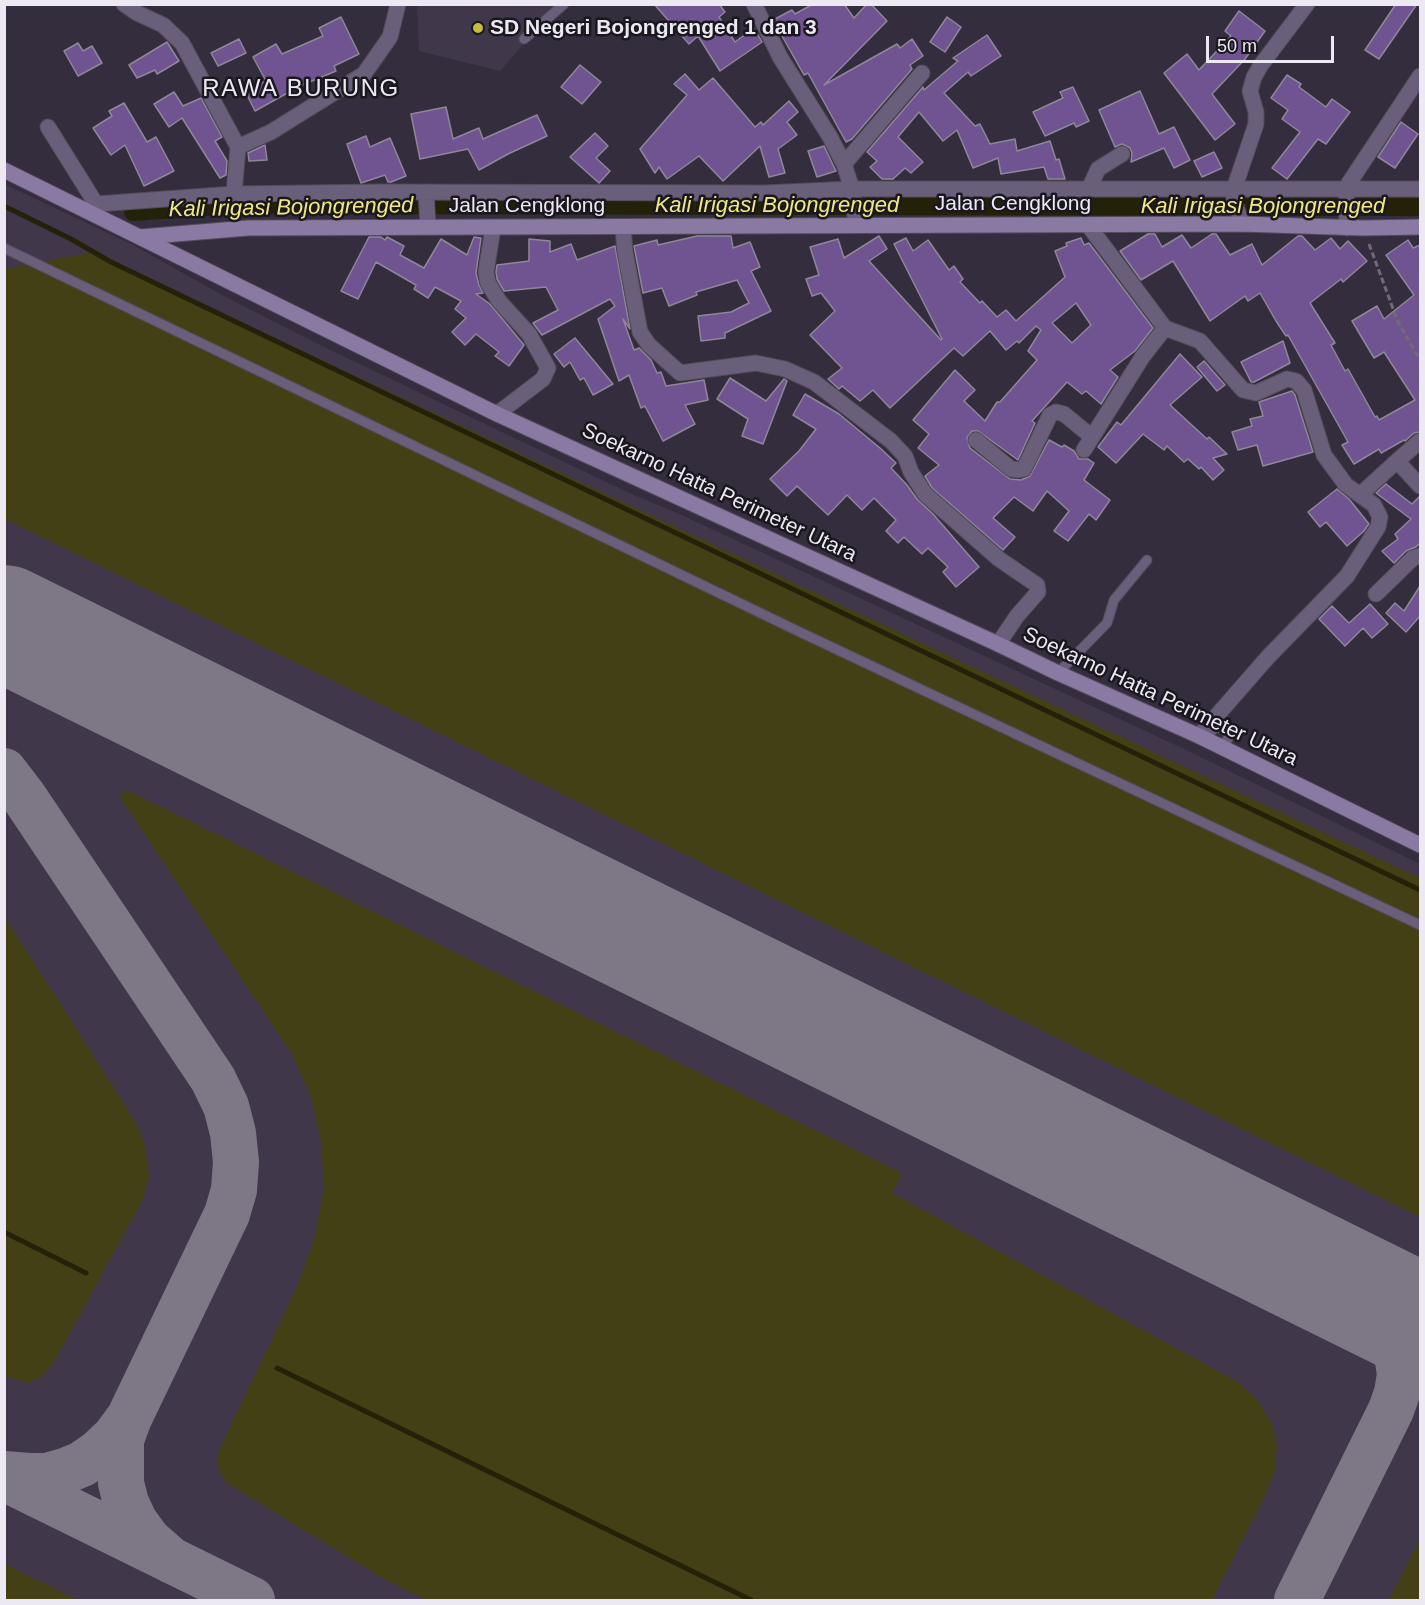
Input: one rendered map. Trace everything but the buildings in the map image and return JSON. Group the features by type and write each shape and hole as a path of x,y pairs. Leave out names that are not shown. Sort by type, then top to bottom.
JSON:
{"main road":[{"name":"Soekarno Hatta Perimeter Utara","path":"4,170 94,209 138,237 497,414 1058,673 1206,732 1221,747 1420,845"},
{"name":"Jalan Cengklong","path":"138,237 248,228 428,223 493,228 856,222 1088,225 1242,222 1346,225 1363,228 1420,227"}],"street":[{"path":"124,4 137,13 164,25 182,43 238,147 234,194"},
{"path":"238,147 271,132 364,74 390,37 398,4"},
{"path":"754,4 780,57 830,137 844,164 853,192 856,222"},
{"path":"1242,222 1234,194 1256,124 1256,112 1250,92 1254,77 1307,4"},
{"path":"844,164 922,73"},
{"path":"1346,225 1346,191 1420,76"},
{"path":"48,127 94,209 234,194 426,196 1089,189 1234,194 1420,189"},
{"path":"1089,189 1098,169 1122,154"},
{"path":"426,196 428,223"},
{"path":"1088,225 1165,328 1200,341 1243,390 1256,393 1287,379 1296,381 1304,390 1324,455 1346,485 1374,505 1380,517 1378,527 1347,576 1268,657 1206,732"},
{"path":"623,227 625,252 640,332 649,345 680,373 756,363 785,369 814,382 891,441 905,456 911,472 925,494 999,559 1037,585 1038,592 1017,616 998,644"},
{"path":"493,228 486,272 488,283 499,301 529,334 548,368 543,379 497,414"},
{"path":"1084,450 1143,356 1165,328"},
{"path":"975,440 1011,469 1019,470 1024,469 1050,415 1056,412 1064,414 1092,437"},
{"path":"1360,494 1420,441"},
{"path":"1397,461 1420,486"},
{"path":"1376,594 1413,558 1420,556"}],"lane":[{"path":"524,39 564,4"},
{"path":"4,248 783,624 1420,925"},
{"path":"1058,673 1107,623 1114,600 1147,560"}],"path":[{"path":"1363,228 1398,321 1420,360"}],"shaded area":[{"name":"SD Negeri Bojongrenged 1 dan 3","path":"417,5 558,5 500,71 419,51"},
{"path":"4,184 133,245 222,295 320,345 625,491 686,517 1182,748 1420,864 1420,1600 5,1600"},
{"path":"93,252 1420,878 1420,1217 5,519 4,269"},
{"path":"127,790 902,1173 892,1193 1240,1383 1258,1401 1272,1424 1277,1446 1275,1470 1264,1498 1212,1600 427,1600 384,1579 225,1482 218,1467 218,1452 301,1277 315,1235 324,1188 321,1142 311,1097 292,1054 119,796"},
{"path":"5,917 135,1121 146,1149 149,1177 141,1203 54,1362 43,1376 28,1383 5,1376"},
{"path":"1420,1539 1420,1600 1389,1600"},
{"path":"5,1564 78,1600 5,1600"}],"waterway":[{"name":"Kali Irigasi Bojongrenged","path":"133,212 234,205 1420,207"},
{"path":"4,206 71,239 111,262 1420,890"},
{"path":"4,1232 86,1273"},
{"path":"277,1368 751,1600"}],"taxiway":[{"path":"4,771 24,797 213,1079 226,1106 233,1133 236,1162 234,1190 227,1214 129,1418 121,1440 121,1483 126,1503 135,1522 148,1540 172,1561"},
{"path":"1297,1600 1391,1410 1400,1374 1395,1342 1377,1311 1360,1297 1322,1274"},
{"path":"4,1474 47,1476 82,1464 115,1437 129,1418"},
{"path":"4,1478 252,1600"}],"runway":[{"path":"4,623 1420,1322"}],"place":[{"name":"SD Negeri Bojongrenged 1 dan 3","path":"478,28"}],"district":[{"name":"RAWA BURUNG","path":"301,89"}]}
